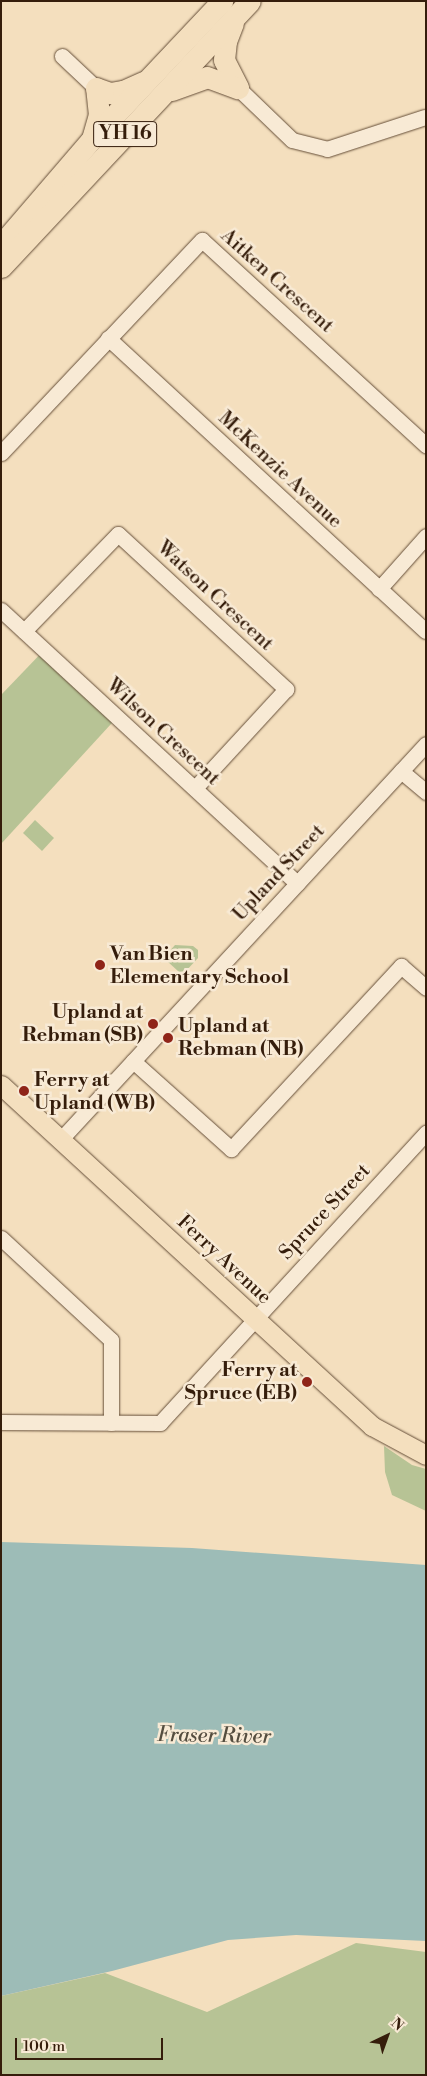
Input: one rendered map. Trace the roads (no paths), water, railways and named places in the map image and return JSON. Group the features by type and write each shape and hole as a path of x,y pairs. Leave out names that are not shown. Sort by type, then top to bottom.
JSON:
{"highway":[{"name":"YH 16","path":"2,244 92,139 151,77 228,9 250,1"},
{"name":"YH 16","path":"1,267 163,95 228,9"},
{"path":"228,9 224,60 238,88"},
{"path":"92,139 99,115 96,88 110,93 123,92 151,77"},
{"path":"163,95 202,77 218,79 238,88"}],"main road":[{"name":"Ferry Avenue","path":"1,1085 372,1426 426,1456"}],"street":[{"path":"62,56 96,88"},
{"path":"238,88 292,140 327,149 425,114"},
{"name":"Aitken Crescent","path":"108,338 202,240 426,444"},
{"path":"1,454 108,338"},
{"name":"McKenzie Avenue","path":"108,338 426,632"},
{"name":"Watson Crescent","path":"24,632 118,534 286,689 195,788"},
{"path":"379,589 426,536"},
{"name":"Wilson Crescent","path":"1,610 297,883"},
{"name":"Upland Street","path":"61,1139 426,744"},
{"path":"402,770 426,792"},
{"path":"133,1061 231,1149 401,966 426,988"},
{"name":"Spruce Street","path":"1,1422 160,1423 426,1134"},
{"path":"1,1238 111,1340 111,1423"}],"water":[{"name":"Fraser River","path":"1,1542 192,1548 426,1565 426,1941 296,1935 228,1940 112,1971 1,1996"}],"place":[{"name":"Van Bien Elementary School","path":"100,965"},
{"name":"Upland at Rebman (SB)","path":"153,1024"},
{"name":"Upland at Rebman (NB)","path":"168,1038"},
{"name":"Ferry at Upland (WB)","path":"24,1091"},
{"name":"Ferry at Spruce (EB)","path":"307,1382"}]}
